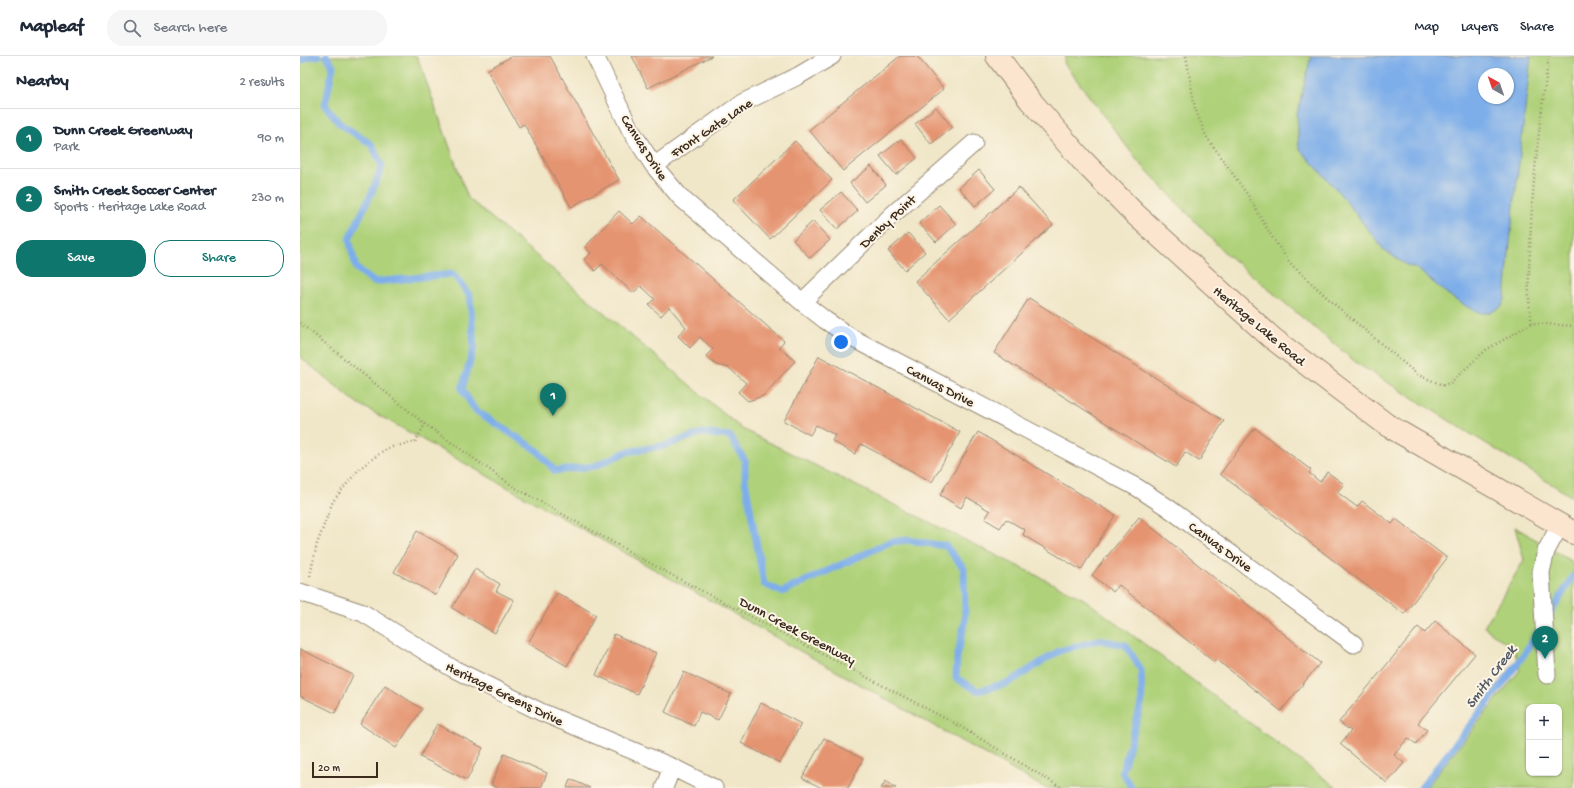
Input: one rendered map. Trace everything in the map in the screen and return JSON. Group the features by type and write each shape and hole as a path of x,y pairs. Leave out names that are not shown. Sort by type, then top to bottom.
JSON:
{"main road":[{"name":"Heritage Lake Road","path":"997,56 1030,100 1081,159 1135,214 1272,338 1386,425 1567,529"}],"street":[{"name":"Canvas Drive","path":"595,56 630,129 654,166 681,198 825,320 852,338 1138,488 1167,507 1354,644"},
{"name":"Front Gate Lane","path":"654,166 742,103 798,76 832,56"},
{"name":"Denby Point","path":"802,302 891,216 974,143"},
{"path":"1547,675 1541,572 1546,551 1567,529"},
{"name":"Heritage Greens Drive","path":"303,593 363,614 452,668 541,712 672,768 714,788"},
{"path":"664,788 672,768"}],"path":[{"path":"1186,56 1195,108 1206,136 1246,194 1290,263 1333,303 1418,374 1443,385 1450,383 1486,350 1532,323 1574,326"},
{"path":"1532,323 1528,304 1531,220 1538,136 1549,56"},
{"name":"Dunn Creek Greenway","path":"300,323 425,424 514,487 671,574 956,724 1062,788"},
{"path":"303,593 317,544 333,501 359,469 387,448 415,442 425,424"}],"green space":[{"path":"300,56 417,56 468,198 742,429 1084,599 1337,788 1045,788 357,403 300,357"},
{"path":"1066,56 1574,56 1574,498 1358,364 1224,252 1137,160 1064,63"},
{"path":"1515,527 1574,563 1574,788 1426,788 1520,670 1514,649 1484,627 1524,560"}],"water":[{"path":"1311,56 1531,56 1505,299 1502,306 1490,313 1481,313 1471,309 1451,297 1416,268 1408,266 1384,250 1337,190 1299,148 1297,114"}],"building":[{"path":"512,56 550,56 619,180 571,207 524,124 519,127 487,70"},
{"path":"632,56 712,56 648,88"},
{"path":"900,56 917,56 944,89 843,171 809,130"},
{"path":"936,107 952,127 931,144 915,124"},
{"path":"901,139 917,158 896,175 880,156"},
{"path":"795,141 832,180 770,239 733,200"},
{"path":"871,166 886,185 865,202 850,183"},
{"path":"979,170 995,189 975,206 959,188"},
{"path":"1019,187 1053,225 949,319 915,281"},
{"path":"841,192 858,211 837,229 820,210"},
{"path":"939,205 956,224 936,242 919,223"},
{"path":"619,211 633,224 641,216 784,341 779,347 795,361 763,396 748,401 738,392 746,383 729,368 716,365 706,356 713,349 700,337 690,348 678,336 686,327 669,307 661,316 649,305 655,299 641,286 633,293 602,264 595,271 584,259 591,253 585,247"},
{"path":"813,221 830,240 810,258 793,240"},
{"path":"908,233 925,252 905,270 888,251"},
{"path":"1029,298 1224,421 1199,461 1185,452 1176,467 994,353"},
{"path":"819,356 960,432 932,482 861,444 855,454 832,441 835,435 816,425 810,435 784,421"},
{"path":"1255,428 1311,470 1309,473 1320,482 1327,472 1344,484 1337,492 1357,507 1362,501 1392,524 1396,519 1447,558 1404,614 1220,474"},
{"path":"978,432 1115,515 1081,570 1023,535 1025,530 1006,519 1000,528 985,519 990,511 967,497 961,508 940,495"},
{"path":"1139,517 1320,663 1281,711 1216,659 1214,662 1119,585 1113,592 1092,575"},
{"path":"417,531 458,554 436,595 394,572"},
{"path":"475,569 500,584 496,591 514,600 495,633 452,608"},
{"path":"557,593 596,615 567,666 528,643"},
{"path":"1435,621 1475,654 1418,723 1427,730 1416,744 1408,738 1394,755 1404,763 1387,783 1340,744 1351,731 1339,722 1418,627 1425,633"},
{"path":"614,634 656,653 637,694 596,675"},
{"path":"300,649 353,675 335,713 300,696"},
{"path":"684,672 731,694 718,720 700,712 694,726 665,712"},
{"path":"385,685 422,709 396,748 360,724"},
{"path":"761,703 801,724 780,763 741,743"},
{"path":"437,724 483,748 467,780 420,757"},
{"path":"824,738 863,759 848,788 822,788 802,778"},
{"path":"504,754 547,773 541,788 498,788 491,785"},
{"path":"570,779 590,788 567,788"},
{"path":"886,781 896,788 881,788"}],"waterway":[{"path":"300,61 308,57 318,56"},
{"path":"326,56 333,66 325,105 339,123 372,145 382,166 372,192 349,239 356,268 374,282 453,274 470,296 474,347 462,389 475,410 538,451 555,471 595,466 626,452 663,446 702,433 730,436 745,461 745,480 764,584 782,592 890,542 907,540 946,546 964,569 965,621 957,657 956,678 978,691 1008,683 1059,651 1099,640 1126,645 1141,670 1142,701 1122,772 1132,788"},
{"name":"Smith Creek","path":"1547,619 1574,575"},
{"name":"Smith Creek","path":"1421,788 1514,669 1541,628"}],"place":[{"name":"Dunn Creek Greenway","path":"553,416"},
{"name":"Smith Creek Soccer Center","path":"1545,659"}]}
